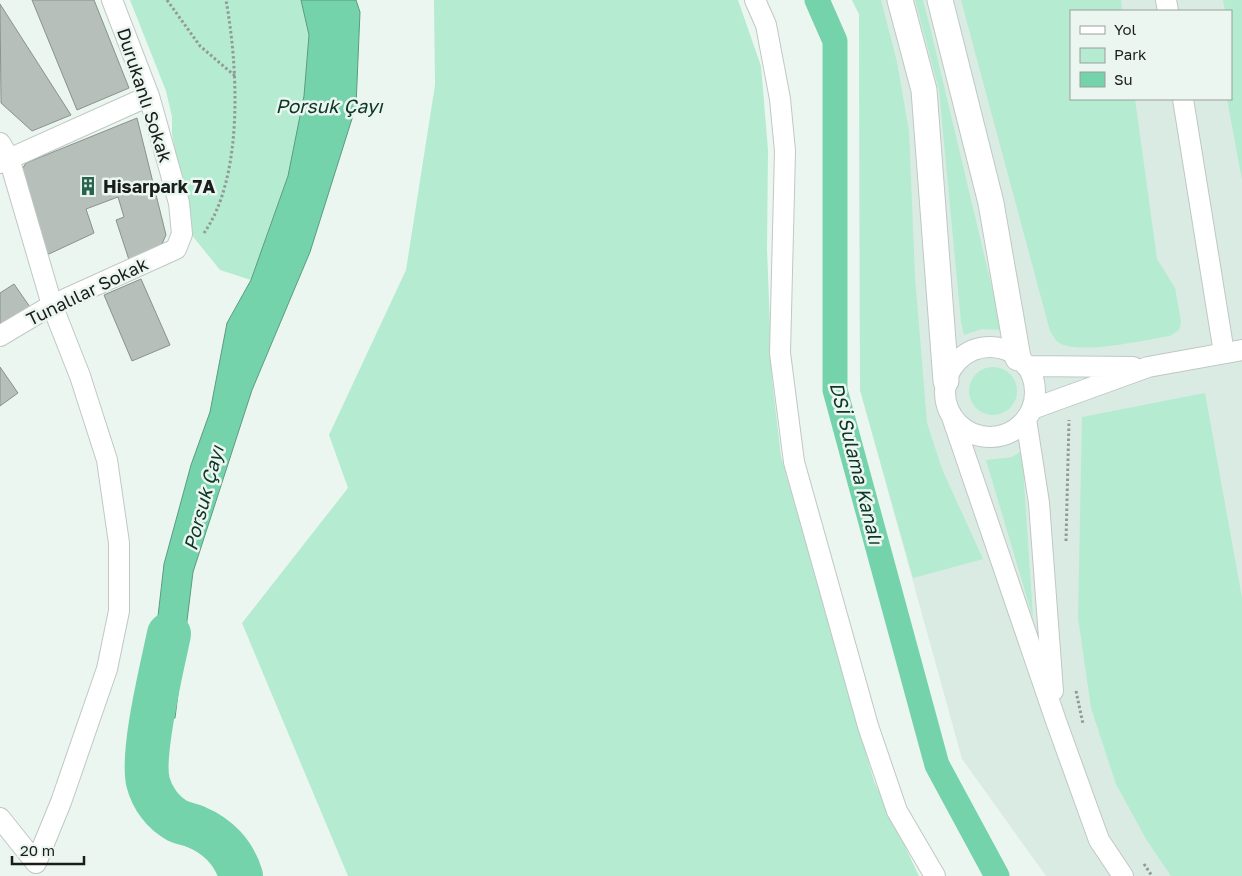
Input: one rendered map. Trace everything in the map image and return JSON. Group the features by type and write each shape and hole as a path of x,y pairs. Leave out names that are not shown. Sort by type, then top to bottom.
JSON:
{"street":[{"name":"Durukanlı Sokak","path":"112,0 149,96 179,203 182,234 176,249"},
{"path":"755,0 768,34 780,100 785,151 780,353 794,462 868,726 897,811 935,876"},
{"path":"900,0 924,90 946,381 945,392 1056,721 1099,840 1123,876"},
{"path":"940,0 991,203 1022,362 1034,387 1029,414 1039,503 1056,721"},
{"path":"0,818 36,863 61,802 107,669 119,611 119,543 107,460 80,376 52,305 3,155 149,96"},
{"path":"951,414 966,430 987,438 1009,433 1029,414 1069,395 1148,367 1233,351 1183,100"},
{"name":"Tunalılar Sokak","path":"0,336 52,305 176,249"},
{"path":"946,381 957,362 976,350 999,348 1022,362 1148,367"}],"path":[{"path":"167,0 200,46 235,76"},
{"path":"202,236 216,216 227,180 235,76 226,0"},
{"path":"1066,546 1069,395"},
{"path":"1074,682 1083,726"},
{"path":"1140,858 1152,876"}],"shaded area":[{"path":"852,0 1242,0 1242,876 1046,876 962,759 860,390 859,14"}],"green space":[{"path":"130,0 301,0 309,35 304,96 288,176 251,280 220,270 191,234 166,91"},
{"path":"434,0 738,0 761,66 768,150 767,249 772,379 781,456 874,781 919,876 348,876 242,623 348,488 329,435 406,270 435,85"},
{"path":"852,0 881,0 897,62 909,131 915,277 927,423 942,469 983,559 913,578 860,390 859,14"},
{"path":"915,0 923,0 1002,330 982,329 964,335 961,322 939,90"},
{"path":"961,0 1121,0 1122,10 1070,10 1070,100 1135,100 1157,259 1175,288 1181,322 1179,330 1170,336 1113,346 1082,348 1069,346 1059,343 1050,331"},
{"path":"1223,0 1242,0 1242,180 1227,100 1232,100 1232,10 1225,10"},
{"path":"988,367 998,367 1010,374 1017,386 1017,396 1010,408 998,415 988,415 980,411 973,404 969,396 969,386 973,378 980,371"},
{"path":"1205,393 1242,598 1242,876 1171,876 1146,839 1116,784 1091,708 1078,618 1082,417"},
{"path":"1022,451 1033,618 986,460 1012,457"}],"water":[{"name":"Porsuk Çayı","path":"301,0 356,0 360,12 356,106 310,252 252,390 193,572 175,718 161,720 154,651 164,564 191,465 210,412 227,323 251,280 288,176 304,96 309,35"}],"building":[{"path":"32,0 94,0 129,88 77,110"},
{"path":"0,4 71,115 32,131 1,103"},
{"name":"Hisarpark 7A","path":"137,118 166,235 156,257 131,266 116,220 124,217 118,197 86,209 94,233 49,254 41,249 19,174 26,163"},
{"path":"141,279 170,345 132,361 104,295"},
{"path":"14,284 30,307 0,326 0,293"},
{"path":"0,367 18,393 0,406"}],"waterway":[{"name":"DSİ Sulama Kanalı","path":"817,0 835,41 835,390 937,765 997,876"},
{"name":"Porsuk Çayı","path":"169,634 157,688 147,751 148,782 155,799 168,814 178,821 204,831 224,846 234,860 241,876"}],"place":[{"name":"Hisarpark 7A","path":"88,186"}]}
